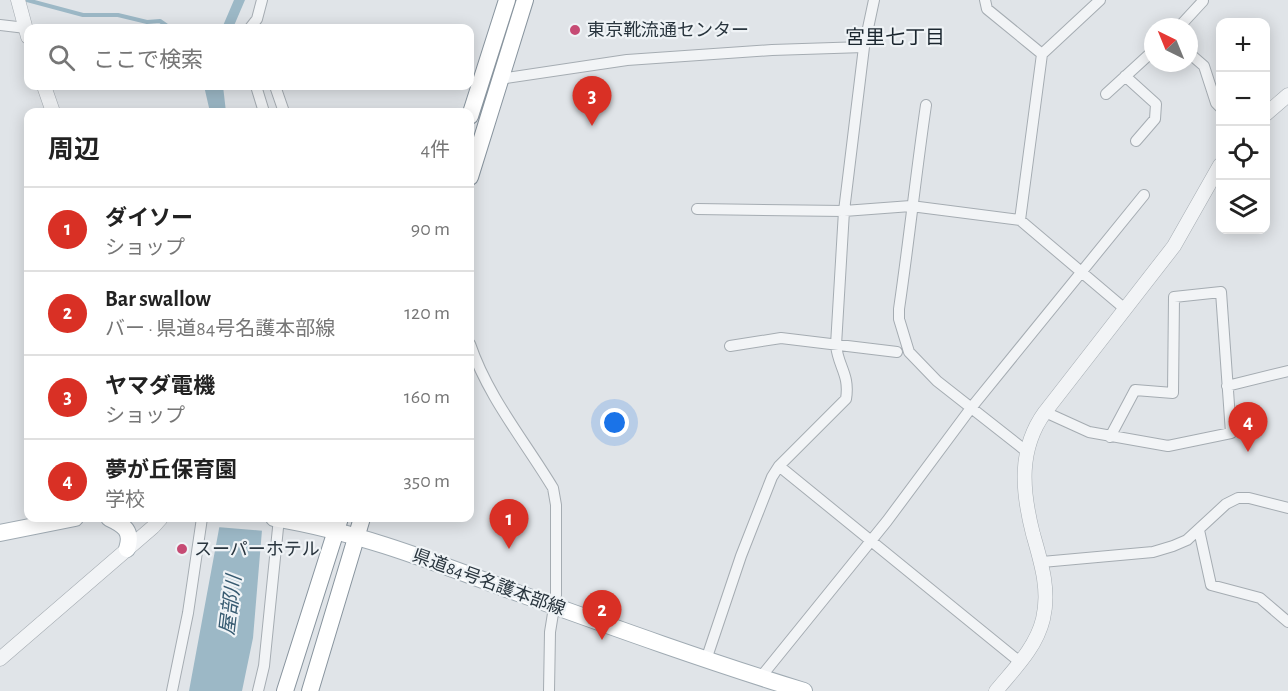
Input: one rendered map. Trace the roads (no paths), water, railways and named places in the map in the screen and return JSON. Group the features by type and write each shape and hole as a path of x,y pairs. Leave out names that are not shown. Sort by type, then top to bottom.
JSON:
{"main road":[{"path":"473,108 507,0"},
{"path":"474,164 525,0"},
{"path":"0,533 55,522"},
{"path":"118,522 122,524 130,539 127,549"},
{"name":"県道84号名護本部線","path":"318,522 337,524 356,537 388,546 706,660 804,691"},
{"path":"310,691 361,522"},
{"path":"285,691 337,524"}],"street":[{"path":"18,0 25,24"},
{"path":"259,24 262,0"},
{"path":"706,660 741,556 772,477 779,466 846,399 849,385 837,355 836,345 844,211 864,47 874,0"},
{"path":"985,0 987,9 1042,54"},
{"path":"1020,220 1042,54 1100,0"},
{"path":"1187,18 1203,1"},
{"path":"0,25 24,31"},
{"path":"500,79 627,60 772,50 864,47"},
{"path":"1106,94 1144,59"},
{"path":"1198,61 1204,66 1216,103"},
{"path":"1125,76 1156,104 1155,119 1136,141"},
{"path":"45,90 51,108"},
{"path":"257,90 263,108"},
{"path":"276,90 283,108"},
{"path":"1270,111 1288,95"},
{"path":"926,105 911,206 899,319 903,335 909,352 937,381 1026,451"},
{"path":"996,691 1031,648 1043,619 1045,587 1042,562 1027,504 1024,479 1026,451 1037,423 1174,246 1216,174"},
{"path":"760,678 871,540 971,408 1144,195"},
{"path":"697,209 844,211 911,206 1020,220 1125,309"},
{"path":"1045,412 1089,432 1110,437 1168,446 1231,433 1221,292 1174,297 1173,393 1135,390 1110,437"},
{"path":"730,346 781,338 897,352"},
{"path":"474,356 495,400 553,488 556,505 556,595 550,632 549,691"},
{"path":"1227,386 1288,371"},
{"path":"779,466 1020,662"},
{"path":"1042,562 1153,552 1187,540 1226,504 1238,498 1249,498 1288,508"},
{"path":"0,659 157,522"},
{"path":"172,691 188,613 201,522"},
{"path":"258,691 264,666 279,522"},
{"path":"1198,530 1211,585 1260,598 1288,622"}],"water":[{"path":"234,0 245,0 235,24 224,24"},
{"path":"205,90 223,90 226,108 209,108"},
{"name":"屋部川","path":"220,522 263,522 253,638 242,691 189,691"}],"waterway":[{"path":"27,0 83,15 118,15 147,22 160,21 164,24"}],"place":[{"name":"東京靴流通センター","path":"575,30"},
{"name":"ヤマダ電機","path":"592,126"},
{"name":"夢が丘保育園","path":"1248,452"},
{"name":"スーパーホテル","path":"182,549"},
{"name":"ダイソー","path":"509,549"},
{"name":"Bar swallow","path":"602,640"}],"district":[{"name":"宮里七丁目","path":"895,37"}]}
